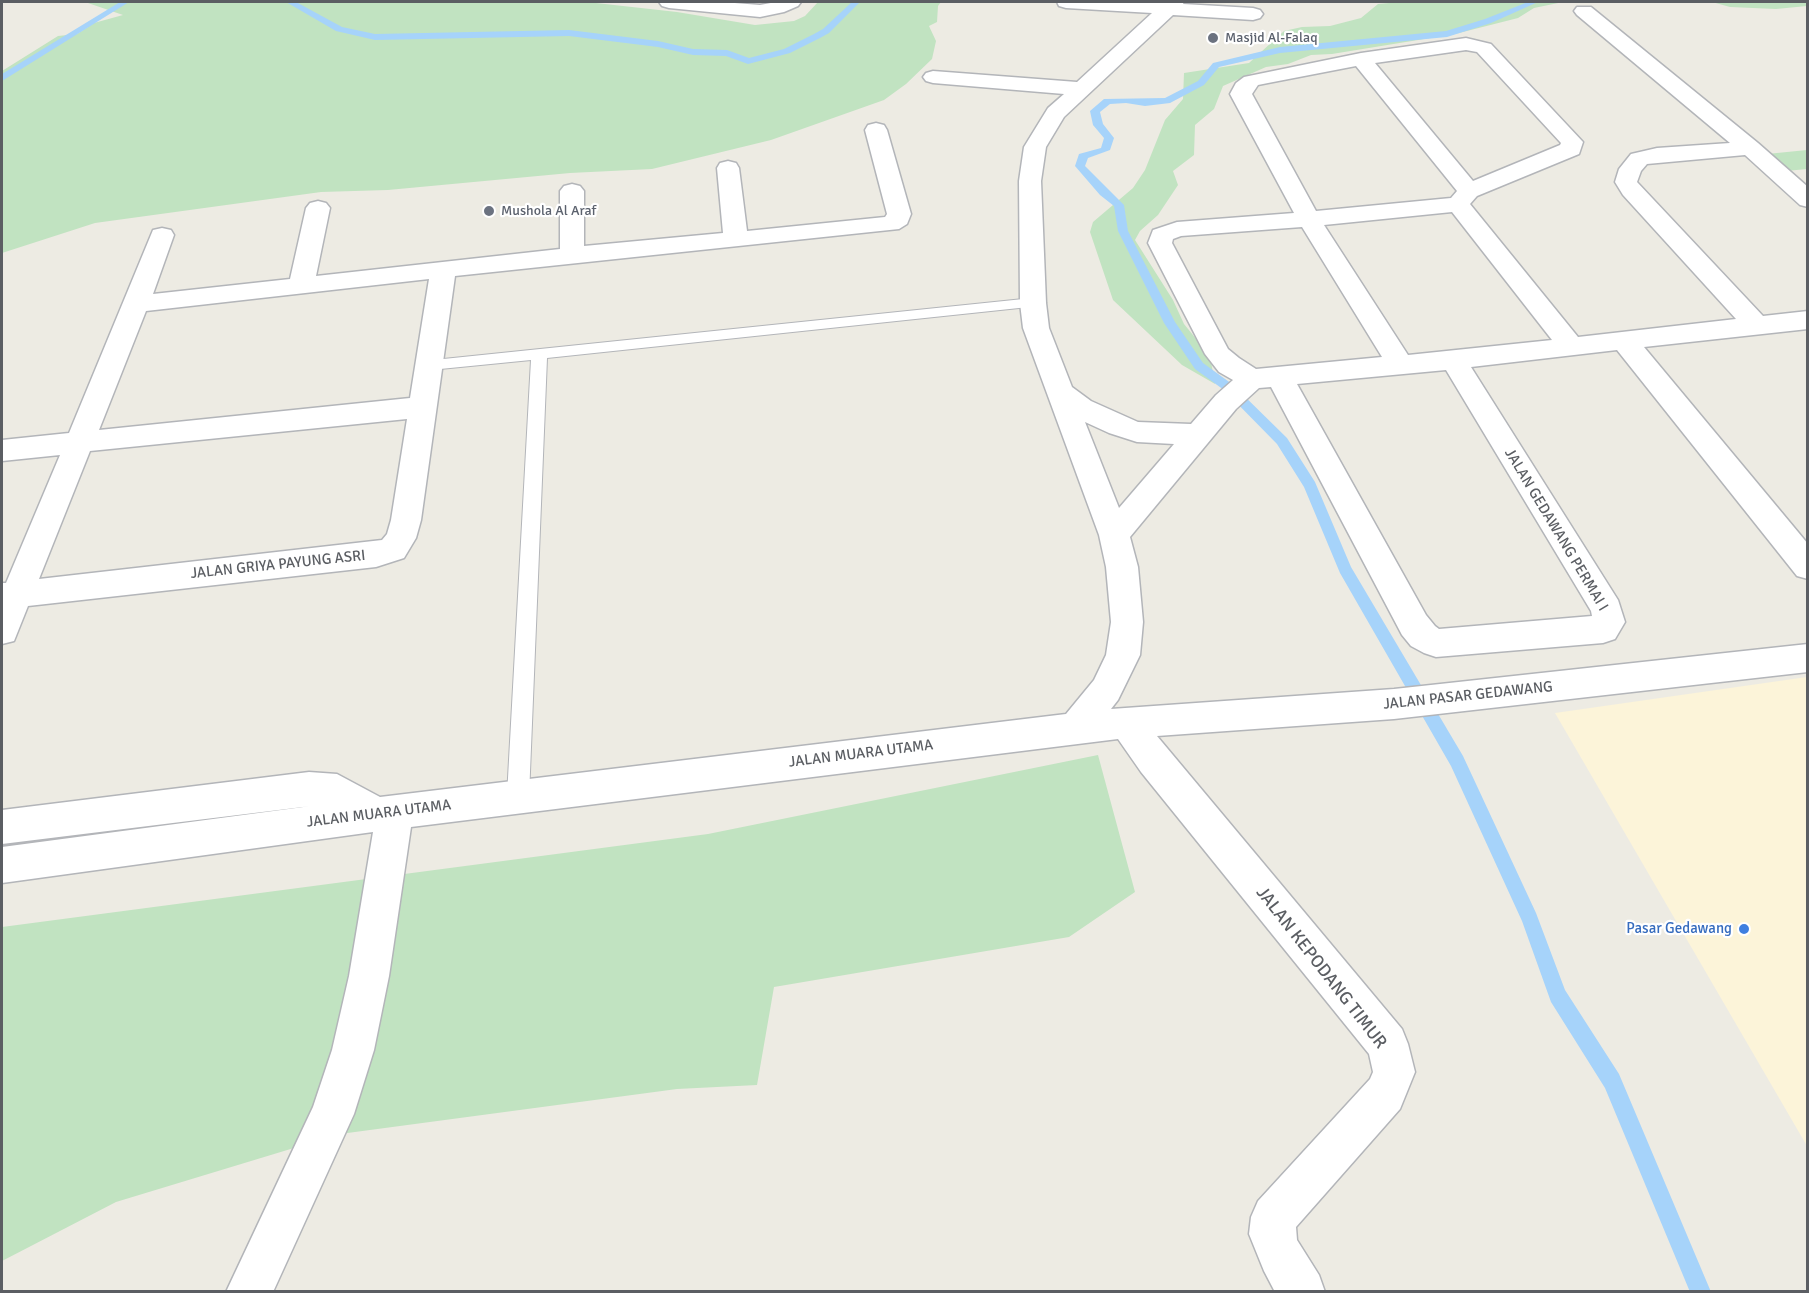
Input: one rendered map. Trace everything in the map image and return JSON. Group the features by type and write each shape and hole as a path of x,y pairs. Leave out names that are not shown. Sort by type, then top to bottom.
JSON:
{"street":[{"path":"669,2 760,11 777,8 791,2"},
{"path":"1066,2 1172,4 1253,14"},
{"path":"1076,728 1106,690 1123,655 1127,622 1122,567 1114,535 1036,328 1033,303 1030,181 1035,147 1056,113 1172,4"},
{"path":"1584,11 1750,148 1808,200"},
{"name":"JALAN GEDAWANG PERMAI I","path":"1400,364 1309,219 1241,94 1243,87 1251,81 1361,59 1466,44 1476,45 1484,48 1572,142 1570,149 1565,153 1464,198 1309,219 1177,229 1162,235 1160,243 1218,354 1251,386 1423,636 1436,643 1603,629 1609,622 1607,609 1453,360"},
{"path":"1361,59 1572,347"},
{"path":"933,77 1084,88"},
{"path":"136,304 572,255 896,222 899,214 876,130"},
{"path":"1750,148 1657,155 1639,159 1630,169 1626,182 1630,190 1757,326"},
{"path":"728,168 736,238"},
{"path":"572,191 572,255"},
{"path":"301,286 318,208"},
{"path":"2,631 9,595 79,441 162,235"},
{"name":"JALAN GRIYA PAYUNG ASRI","path":"9,595 376,555 393,549 401,538 406,520 442,270"},
{"path":"1114,535 1198,435 1251,386 1400,364 1808,320"},
{"path":"1624,341 1808,567"},
{"path":"1059,391 1082,408 1137,432 1198,435"},
{"path":"2,450 423,407"},
{"name":"JALAN PASAR GEDAWANG","path":"1127,723 1394,704 1808,658"},
{"path":"1076,728 1127,723"},
{"name":"JALAN KEPODANG TIMUR","path":"1127,723 1154,761 1387,1044 1394,1072 1385,1094 1274,1217 1272,1234 1280,1255 1302,1292"},
{"name":"JALAN MUARA UTAMA","path":"2,866 518,796 1076,728"},
{"path":"2,827 309,789 337,791 386,813 369,976 352,1050 332,1113 249,1292"}],"lane":[{"path":"430,364 1033,303"},
{"path":"518,796 539,354"}],"shaded area":[{"name":"Pasar Gedawang","path":"1808,677 1807,1146 1555,713"}],"green space":[{"path":"85,2 587,2 677,12 755,25 794,21 805,16 818,2 941,2 938,6 937,22 929,26 936,41 932,59 906,84 884,100 771,140 652,169 570,173 388,190 321,192 95,223 2,253 2,71 58,36 77,34 94,23 123,15"},
{"path":"1563,2 1534,8 1518,18 1455,34 1332,54 1311,55 1288,64 1266,67 1223,86 1214,109 1195,125 1194,155 1173,171 1178,185 1158,215 1140,231 1135,240 1173,300 1184,324 1210,356 1215,384 1182,365 1113,300 1090,232 1093,222 1133,188 1145,170 1165,120 1183,99 1184,73 1249,63 1284,31 1302,27 1330,26 1361,18 1378,4"},
{"path":"1712,2 1807,2 1807,6 1776,9 1730,7"},
{"path":"1807,150 1807,169 1786,171 1767,154"},
{"path":"1098,755 1135,892 1069,937 774,987 757,1085 677,1089 340,1134 116,1202 2,1261 2,927 708,834"}],"waterway":[{"path":"2,78 125,2"},
{"path":"290,2 339,29 375,37 569,33 658,44 693,52 727,53 748,61 787,51 817,36 826,31 856,2"},
{"path":"1534,2 1488,21 1447,34 1280,50 1216,65 1201,83 1167,101 1145,103 1126,100 1107,101 1095,111 1098,125 1109,138 1105,150 1083,156 1080,166 1104,193 1119,205 1123,231 1170,323 1199,366 1228,387 1282,441 1310,486 1345,569 1457,761 1530,919 1558,995 1612,1081 1701,1292"}],"place":[{"name":"Masjid Al-Falaq","path":"1213,38"},
{"name":"Mushola Al Araf","path":"489,211"},
{"name":"Pasar Gedawang","path":"1744,929"}]}
